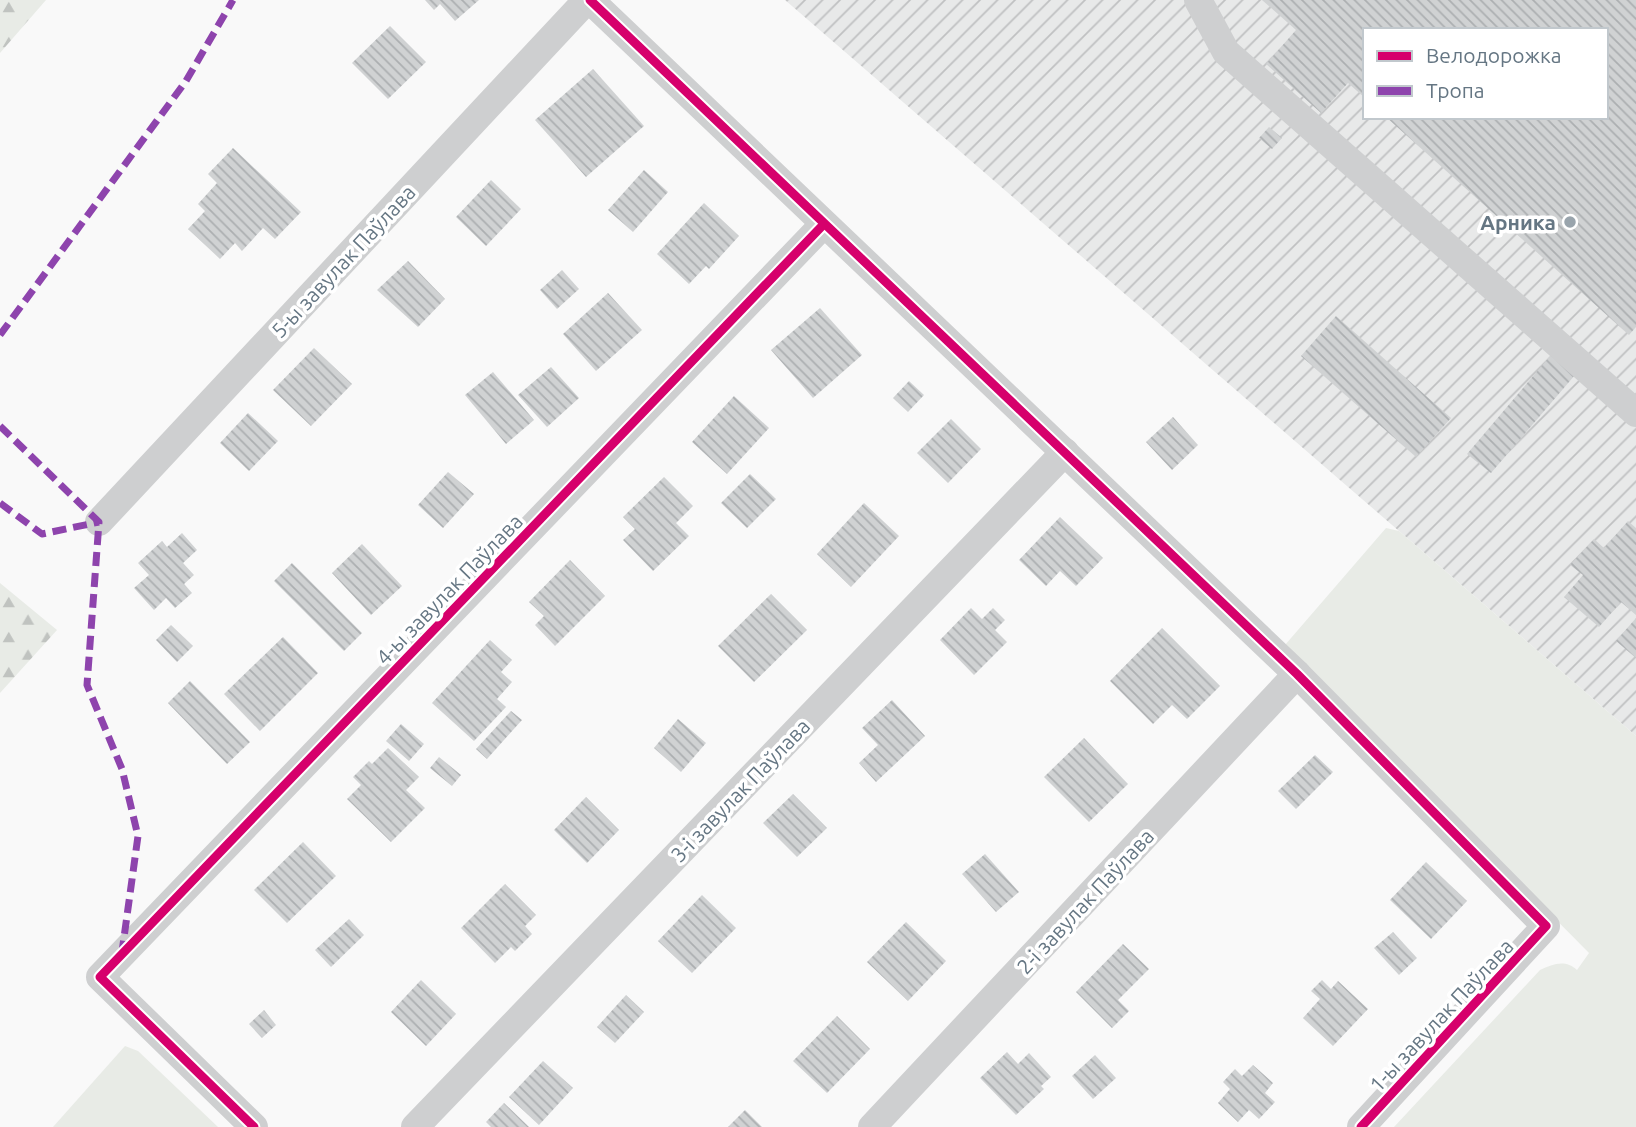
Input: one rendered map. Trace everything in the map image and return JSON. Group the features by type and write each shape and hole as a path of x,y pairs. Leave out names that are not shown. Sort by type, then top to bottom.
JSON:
{"street":[{"path":"588,0 1297,674"},
{"name":"5-ы завулак Паўлава","path":"99,522 588,0"},
{"path":"1198,0 1226,52 1636,413"},
{"name":"4-ы завулак Паўлава","path":"254,1127 100,977 823,225"},
{"name":"3-і завулак Паўлава","path":"415,1127 1065,452"},
{"name":"1-ы завулак Паўлава","path":"1297,674 1546,926 1361,1127"},
{"name":"2-і завулак Паўлава","path":"872,1127 1297,674"}],"shaded area":[{"path":"785,0 1636,0 1636,736"}],"green space":[{"path":"0,0 46,0 0,53"},
{"path":"1386,528 1399,531 1636,736 1636,1127 1394,1127 1540,970 1554,964 1563,964 1577,970 1589,953 1285,645"},
{"path":"0,583 57,630 0,693"},
{"path":"125,1046 138,1051 218,1127 53,1127"}],"building":[{"path":"425,0 479,0 455,21 440,4 434,10"},
{"name":"Арника","path":"1262,0 1636,0 1636,327 1629,335 1388,119 1608,119 1608,28 1363,28 1363,96 1348,83 1321,113 1266,64 1296,30"},
{"path":"390,26 426,62 388,99 352,63"},
{"path":"593,69 644,126 586,177 535,120"},
{"path":"1269,127 1282,138 1272,149 1259,138"},
{"path":"233,148 301,212 275,239 263,228 242,251 235,243 220,259 188,229 205,211 198,204 217,183 208,174"},
{"path":"644,170 668,192 633,232 608,210"},
{"path":"491,180 521,209 486,246 456,217"},
{"path":"704,203 739,236 709,269 706,266 689,284 657,254"},
{"path":"408,261 445,299 418,327 377,290"},
{"path":"562,270 579,289 557,309 540,290"},
{"path":"608,293 642,330 596,371 563,334"},
{"path":"820,308 862,355 813,398 771,350"},
{"path":"1336,316 1451,418 1416,457 1301,356"},
{"path":"314,348 352,384 311,426 273,390"},
{"path":"1551,355 1575,375 1491,473 1467,454"},
{"path":"551,367 579,398 547,427 518,395"},
{"path":"493,372 534,420 506,444 465,395"},
{"path":"909,381 924,395 908,412 893,398"},
{"path":"734,396 769,428 727,474 692,442"},
{"path":"248,413 278,441 249,471 220,443"},
{"path":"1173,417 1198,445 1172,470 1146,442"},
{"path":"951,419 981,449 948,483 917,453"},
{"path":"448,472 474,494 443,528 418,505"},
{"path":"750,474 776,499 747,528 721,503"},
{"path":"664,477 693,506 676,523 689,536 653,571 623,540 635,529 623,517"},
{"path":"864,503 899,536 851,587 817,554"},
{"path":"1060,517 1103,558 1076,586 1060,571 1046,586 1019,560"},
{"path":"1628,521 1636,528 1636,615 1621,602 1599,627 1564,597 1583,575 1570,565 1594,539 1604,548"},
{"path":"182,533 197,550 183,563 194,575 184,584 192,593 175,608 166,598 154,610 134,588 149,575 138,563 162,541 167,547"},
{"path":"362,544 402,586 371,615 332,573"},
{"path":"570,560 605,596 555,646 535,625 544,616 529,602"},
{"path":"292,563 362,633 344,651 274,581"},
{"path":"771,594 807,630 754,682 718,646"},
{"path":"971,608 982,619 993,608 1005,620 995,630 1007,642 974,675 940,640"},
{"path":"1636,618 1636,658 1616,641"},
{"path":"171,625 193,646 177,662 156,640"},
{"path":"1162,628 1220,686 1187,719 1172,705 1153,724 1110,681"},
{"path":"283,637 318,673 260,731 224,694"},
{"path":"490,640 512,660 501,672 512,682 497,699 506,707 474,741 432,703"},
{"path":"190,681 250,742 227,764 168,703"},
{"path":"892,700 925,736 876,782 859,763 878,745 862,728"},
{"path":"511,711 522,720 487,759 476,749"},
{"path":"678,719 706,743 681,772 654,748"},
{"path":"401,724 424,744 409,761 386,741"},
{"path":"1084,738 1128,784 1089,822 1044,777"},
{"path":"388,748 419,777 406,790 425,808 391,842 347,799 361,785 353,777 369,761 372,764"},
{"path":"1315,755 1333,772 1296,809 1278,791"},
{"path":"439,757 461,775 452,786 430,768"},
{"path":"793,794 827,828 797,857 763,823"},
{"path":"586,797 619,830 587,863 554,830"},
{"path":"303,842 336,876 287,923 254,890"},
{"path":"985,854 1019,892 996,912 962,874"},
{"path":"1426,862 1467,901 1431,939 1390,900"},
{"path":"505,884 536,915 525,926 532,934 515,951 511,947 495,963 461,928"},
{"path":"702,895 736,928 692,973 658,941"},
{"path":"349,919 364,935 331,967 315,950"},
{"path":"906,922 946,961 908,1001 867,962"},
{"path":"1393,932 1417,958 1399,975 1374,948"},
{"path":"1123,944 1149,969 1118,1000 1129,1011 1112,1028 1076,992"},
{"path":"421,980 456,1014 426,1046 391,1012"},
{"path":"1322,980 1331,989 1338,981 1368,1009 1333,1046 1303,1018 1320,999 1311,991"},
{"path":"626,995 644,1012 615,1043 597,1027"},
{"path":"264,1010 276,1025 262,1038 249,1024"},
{"path":"837,1016 870,1049 827,1093 793,1061"},
{"path":"1007,1052 1018,1064 1029,1053 1051,1077 1041,1086 1044,1089 1016,1115 980,1078"},
{"path":"1095,1055 1116,1078 1093,1099 1072,1076"},
{"path":"543,1061 573,1088 539,1125 509,1097"},
{"path":"1253,1065 1273,1083 1265,1093 1275,1102 1259,1119 1249,1110 1238,1122 1218,1103 1230,1089 1223,1082 1235,1069 1242,1076"},
{"path":"504,1103 529,1127 491,1127 486,1122"},
{"path":"745,1110 762,1127 728,1127"}],"marked path":[{"path":"0,335 186,81 233,0"},
{"path":"0,426 99,522 87,685 122,769 138,836 122,952"},
{"path":"0,503 42,534 99,522"}],"cycle path":[{"path":"590,0 1297,674 1546,926 1361,1127"},
{"path":"254,1127 100,977 823,225"}],"place":[{"name":"Арника","path":"1570,222"}]}
